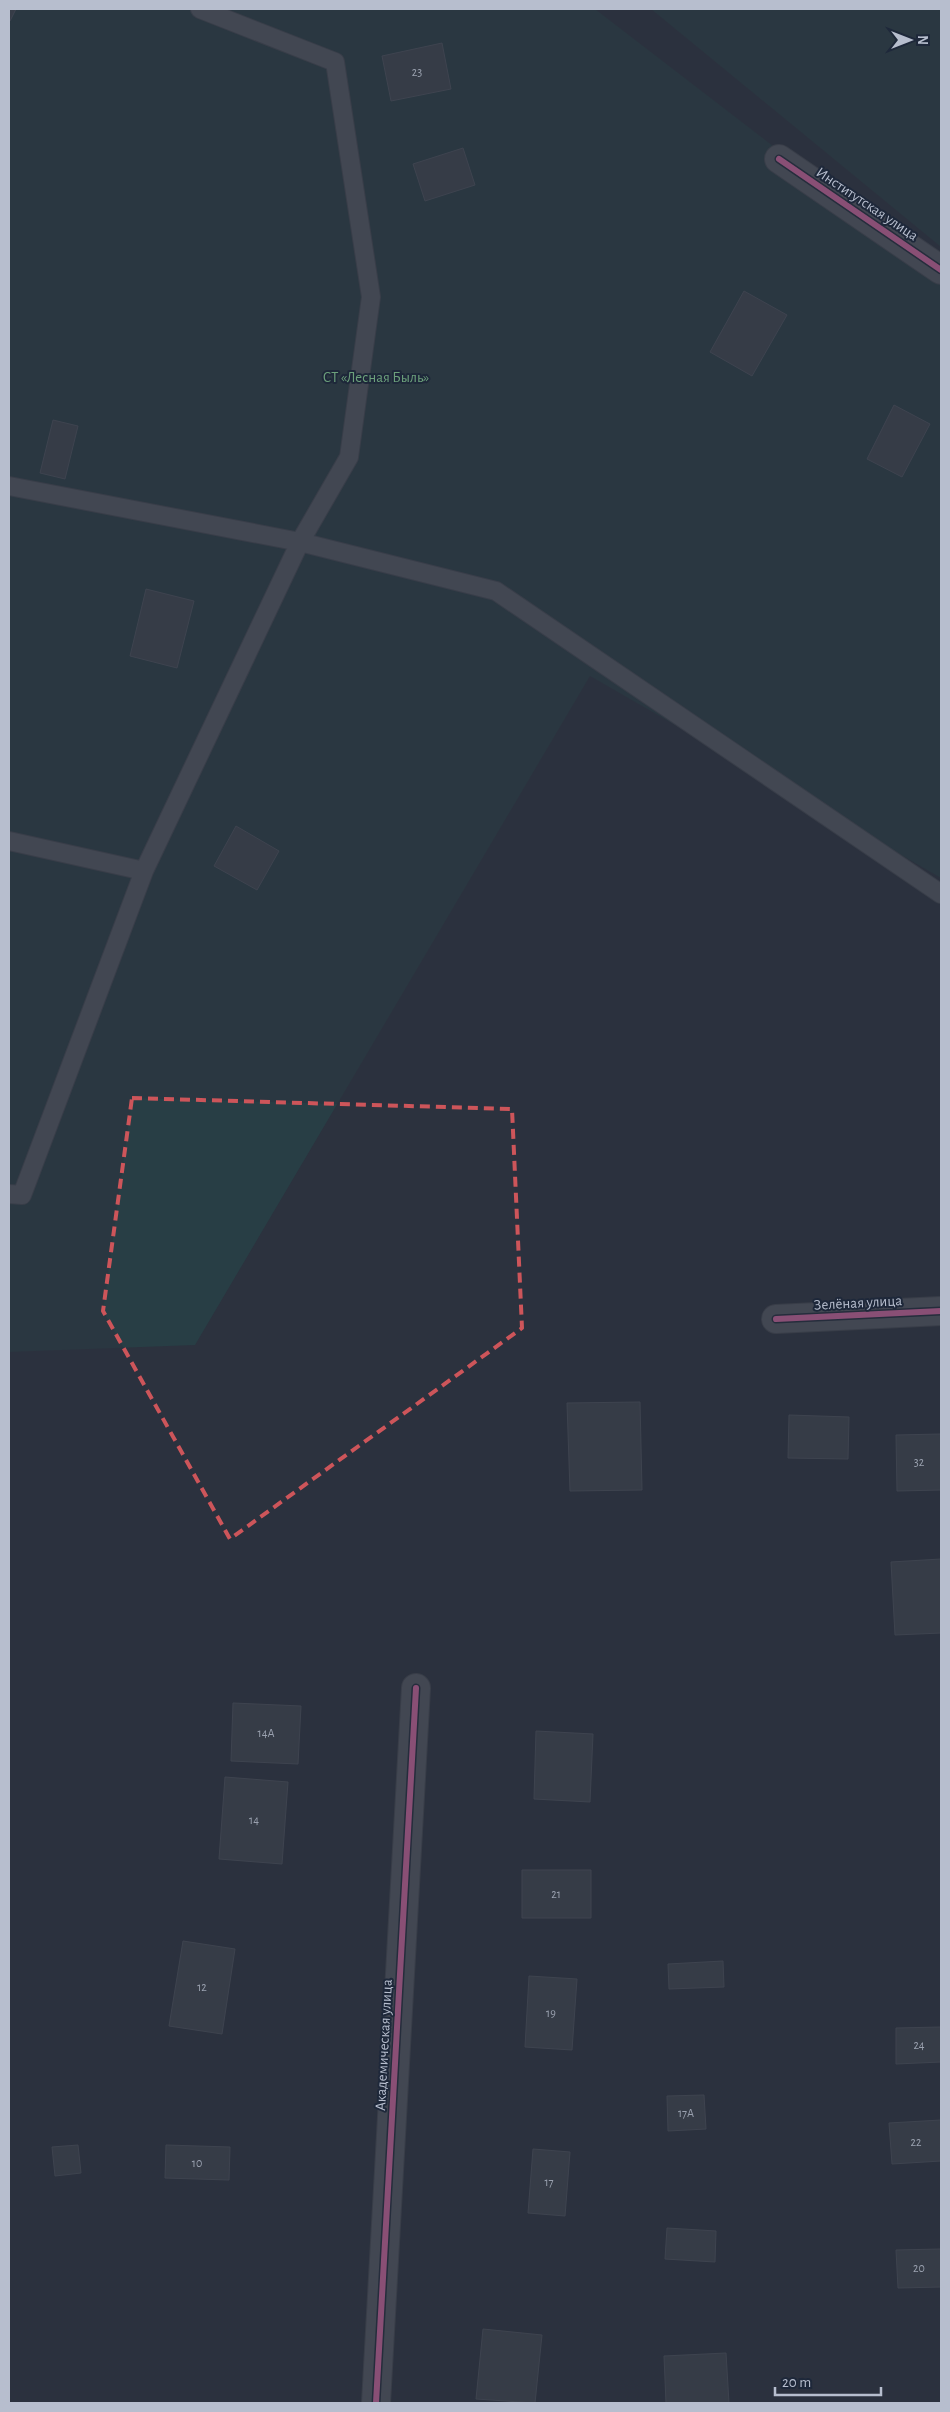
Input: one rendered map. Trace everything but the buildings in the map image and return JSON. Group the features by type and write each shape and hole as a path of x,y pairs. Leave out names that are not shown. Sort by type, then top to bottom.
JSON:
{"street":[{"name":"Институтская улица","path":"779,159 941,270"},
{"name":"Зелёная улица","path":"776,1319 941,1311"},
{"name":"Академическая улица","path":"376,2403 416,1688"}],"lane":[{"path":"9,1194 22,1195 144,871 300,542 349,457 371,297 335,62 200,9"},
{"path":"9,486 300,542 496,591 941,894"},
{"path":"9,841 144,871"}],"highlighted area":[{"path":"132,1098 512,1109 522,1328 230,1539 103,1311"}],"green space":[{"name":"СТ «Лесная Быль»","path":"9,9 595,9 941,275 941,878 590,676 195,1345 9,1352"},
{"path":"651,9 941,9 941,247"}],"cycle path":[{"path":"779,159 941,270"},
{"path":"776,1319 941,1311"},
{"path":"376,2403 416,1688"}]}
